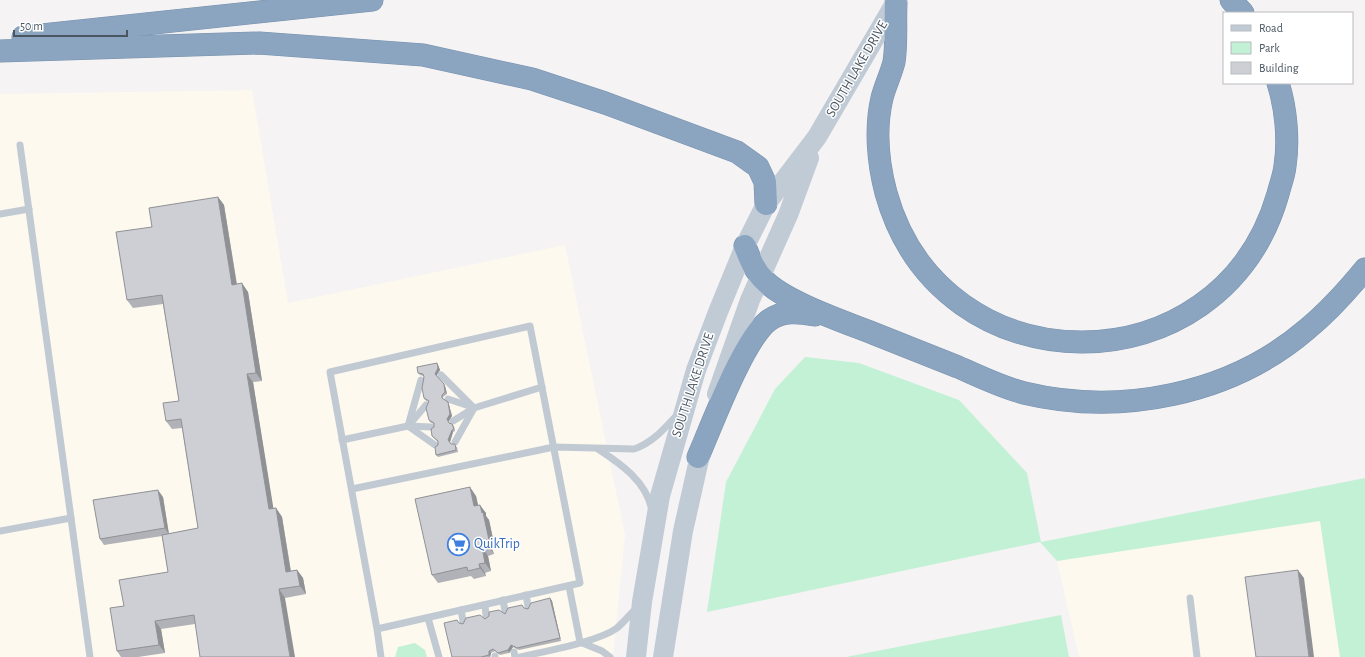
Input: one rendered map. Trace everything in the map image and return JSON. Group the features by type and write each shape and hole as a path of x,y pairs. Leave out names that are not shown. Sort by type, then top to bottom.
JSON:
{"highway":[{"path":"0,40 372,0"},
{"path":"1231,0 1242,12"},
{"path":"896,2 894,61 882,98 879,114 878,140 882,176 886,194 894,214 904,236 918,258 946,291 969,309 994,322 1041,338 1066,343 1090,343 1118,340 1143,334 1185,314 1208,299 1228,281 1242,266 1256,245 1269,220 1285,167 1284,121 1278,84"},
{"path":"0,51 259,43 430,56 532,79 605,103 737,152 758,167 765,182 766,204"},
{"path":"746,246 752,264 760,276 778,292 834,318 1002,386 1056,399 1080,402 1140,400 1198,388 1227,378 1260,362 1290,342 1317,321 1348,290 1365,269"},
{"path":"698,457 737,370 760,330 769,321 789,312 801,312 834,318"}],"main road":[{"name":"SOUTH LAKE DRIVE","path":"636,657 642,602 660,496 685,406 699,363 746,246 766,204 817,137 896,2"},
{"name":"SOUTH LAKE DRIVE","path":"663,657 680,546 698,457 724,370 760,276 788,215 817,137"}],"lane":[{"path":"20,145 90,657"},
{"path":"0,214 29,209"},
{"path":"377,629 580,583 530,326 330,372 381,657"},
{"path":"441,375 474,408"},
{"path":"408,426 421,380"},
{"path":"453,420 474,408 542,387"},
{"path":"448,399 474,408"},
{"path":"408,426 426,405"},
{"path":"352,489 554,447 626,450 644,446 661,432 685,406"},
{"path":"455,442 474,408"},
{"path":"408,426 435,445"},
{"path":"342,440 408,426 431,427"},
{"path":"596,448 629,470 651,505 655,522"},
{"path":"0,531 71,518"},
{"path":"569,586 580,642"},
{"path":"526,595 528,606"},
{"path":"1190,598 1197,657"},
{"path":"503,600 505,611"},
{"path":"520,657 536,650 580,642 611,632 619,627 642,602"},
{"path":"485,605 486,616"},
{"path":"461,610 463,621"},
{"path":"428,618 439,657"},
{"path":"580,642 602,651 610,657"}],"shaded area":[{"path":"252,90 288,303 565,245 625,535 613,657 0,657 0,94"},
{"path":"1320,521 1340,657 1079,657 1057,561"}],"green space":[{"path":"805,357 859,363 959,400 1027,473 1041,542 1365,478 1365,657 1340,657 1320,521 1057,561 1040,542 707,612 726,482 775,389"},
{"path":"1061,615 1069,657 846,657"},
{"path":"415,643 425,650 427,657 395,657 398,647"}],"building":[{"path":"218,197 232,285 242,283 256,373 247,374 269,509 276,508 286,572 297,570 300,586 279,589 290,657 200,657 194,615 155,621 159,645 117,651 110,608 124,606 119,580 168,572 162,535 198,528 181,419 166,421 163,403 179,401 162,295 127,300 116,232 152,227 149,208"},
{"path":"437,363 438,368 435,374 444,384 445,392 442,395 442,398 448,402 450,414 447,419 449,423 452,424 454,429 452,430 448,440 451,444 455,444 456,450 436,455 435,447 438,445 438,441 432,436 431,429 434,427 434,423 429,420 426,408 429,401 424,398 422,388 424,377 423,374 418,373 417,367"},
{"path":"470,487 474,506 480,505 482,513 483,512 489,540 486,540 488,546 482,547 485,563 479,564 480,568 468,571 467,567 432,575 415,499"},
{"path":"158,490 165,528 100,539 93,500"},
{"path":"1298,570 1309,657 1256,657 1245,577"},
{"path":"550,598 560,638 517,648 511,645 508,650 498,653 493,649 489,651 489,655 481,657 452,657 444,623 457,620 459,623 463,624 466,618 480,615 485,619 489,616 489,612 499,610 505,614 508,608 522,605 524,608 528,609 531,603"}],"place":[{"name":"QuikTrip","path":"458,544"}]}
